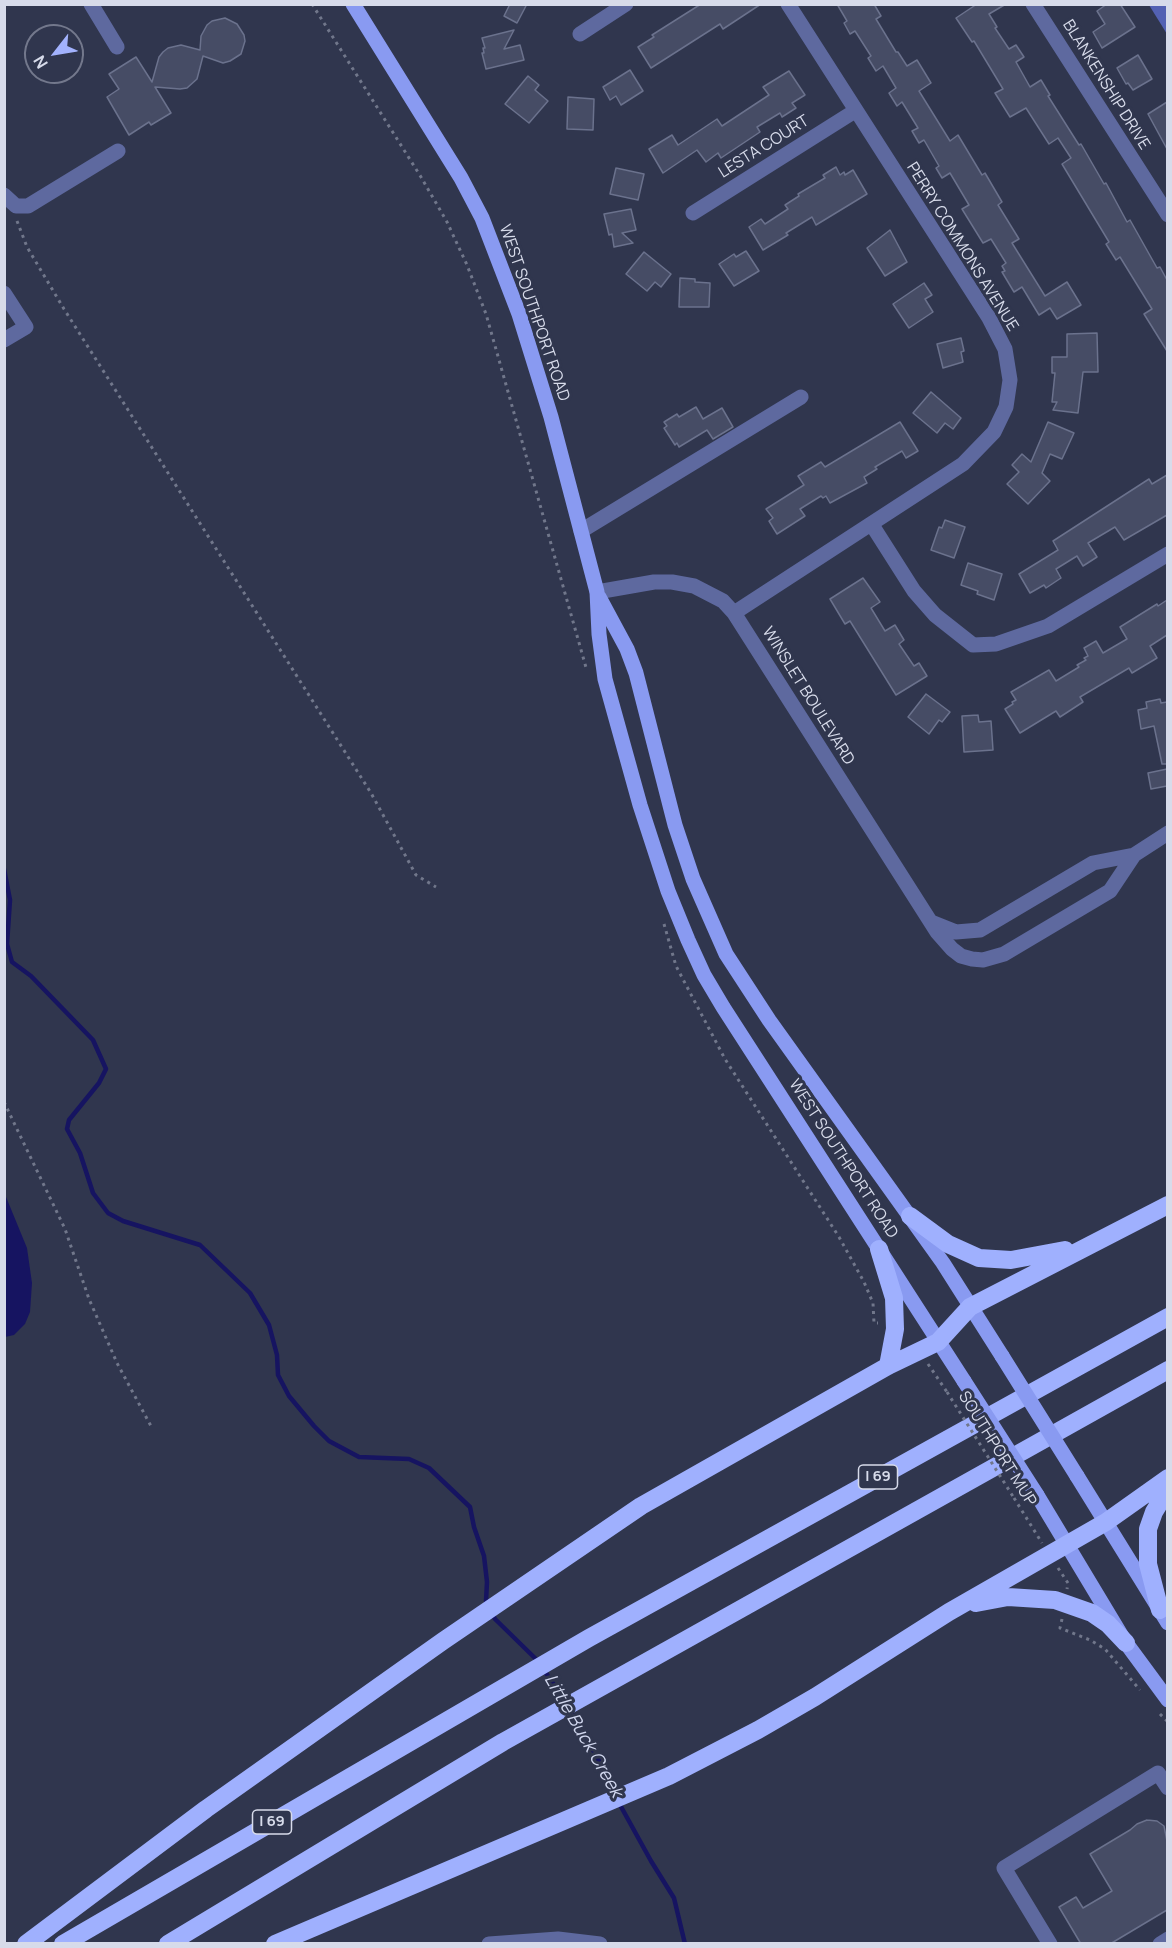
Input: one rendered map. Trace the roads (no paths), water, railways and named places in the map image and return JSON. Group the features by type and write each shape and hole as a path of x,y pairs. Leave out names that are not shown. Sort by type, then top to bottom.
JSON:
{"highway":[{"path":"26,1944 206,1809 443,1641 641,1506 888,1365 938,1342 970,1307 1167,1205"},
{"path":"910,1216 948,1244 979,1258 1011,1260 1030,1258 1096,1242"},
{"path":"879,1249 894,1298 895,1329 888,1365"},
{"name":"I 69","path":"63,1944 589,1638 1167,1317"},
{"path":"168,1944 503,1742 1167,1370"},
{"path":"275,1944 669,1776 758,1730 815,1697 949,1612 1106,1522 1167,1478"},
{"path":"1164,1617 1148,1564 1148,1529 1167,1488"},
{"path":"949,1612 984,1601 1008,1597 1055,1600 1092,1613 1108,1624 1126,1643"}],"main road":[{"name":"WEST SOUTHPORT ROAD","path":"353,4 461,178 482,218 500,263 534,361 597,592 599,634 605,679 640,805 668,891 704,975 1037,1495 1161,1704"},
{"name":"WEST SOUTHPORT ROAD","path":"597,592 627,649 636,673 675,825 693,879 726,954 763,1011 910,1216 1002,1356 1164,1617"}],"street":[{"path":"91,4 117,47"},
{"path":"580,34 626,4"},
{"name":"PERRY COMMONS AVENUE","path":"734,613 963,464 994,432 1006,407 1010,380 1005,349 989,318 788,4"},
{"name":"BLANKENSHIP DRIVE","path":"1034,4 1167,215"},
{"name":"LESTA COURT","path":"693,213 855,111"},
{"path":"4,195 16,206 28,206 118,151"},
{"path":"4,293 26,327 4,340"},
{"path":"581,531 801,397"},
{"path":"872,525 914,591 935,615 973,645 996,644 1048,626 1167,554"},
{"name":"WINSLET BOULEVARD","path":"597,592 654,582 672,582 694,586 723,601 734,613 944,942 961,956 972,959 994,958 1110,891 1134,855 1167,833"},
{"name":"WINSLET BOULEVARD","path":"931,922 956,932 980,930 1092,863 1134,855"},
{"path":"1050,1944 1004,1868 1158,1773 1167,1788"},
{"path":"489,1944 558,1939 600,1944"},
{"path":"1160,1944 1167,1939"}],"waterway":[{"name":"Little Buck Creek","path":"4,869 10,900 7,944 12,962 31,976 93,1040 106,1069 99,1083 69,1120 67,1129 80,1153 93,1193 108,1213 123,1221 200,1245 250,1293 269,1325 277,1355 278,1375 289,1396 329,1441 359,1457 409,1459 429,1468 470,1507 484,1556 488,1606"},
{"name":"Little Buck Creek","path":"492,1613 495,1619 540,1663"},
{"name":"Little Buck Creek","path":"544,1670 566,1703"},
{"name":"Little Buck Creek","path":"570,1710 597,1757 615,1796"},
{"name":"Little Buck Creek","path":"619,1803 674,1898 685,1944"}]}
